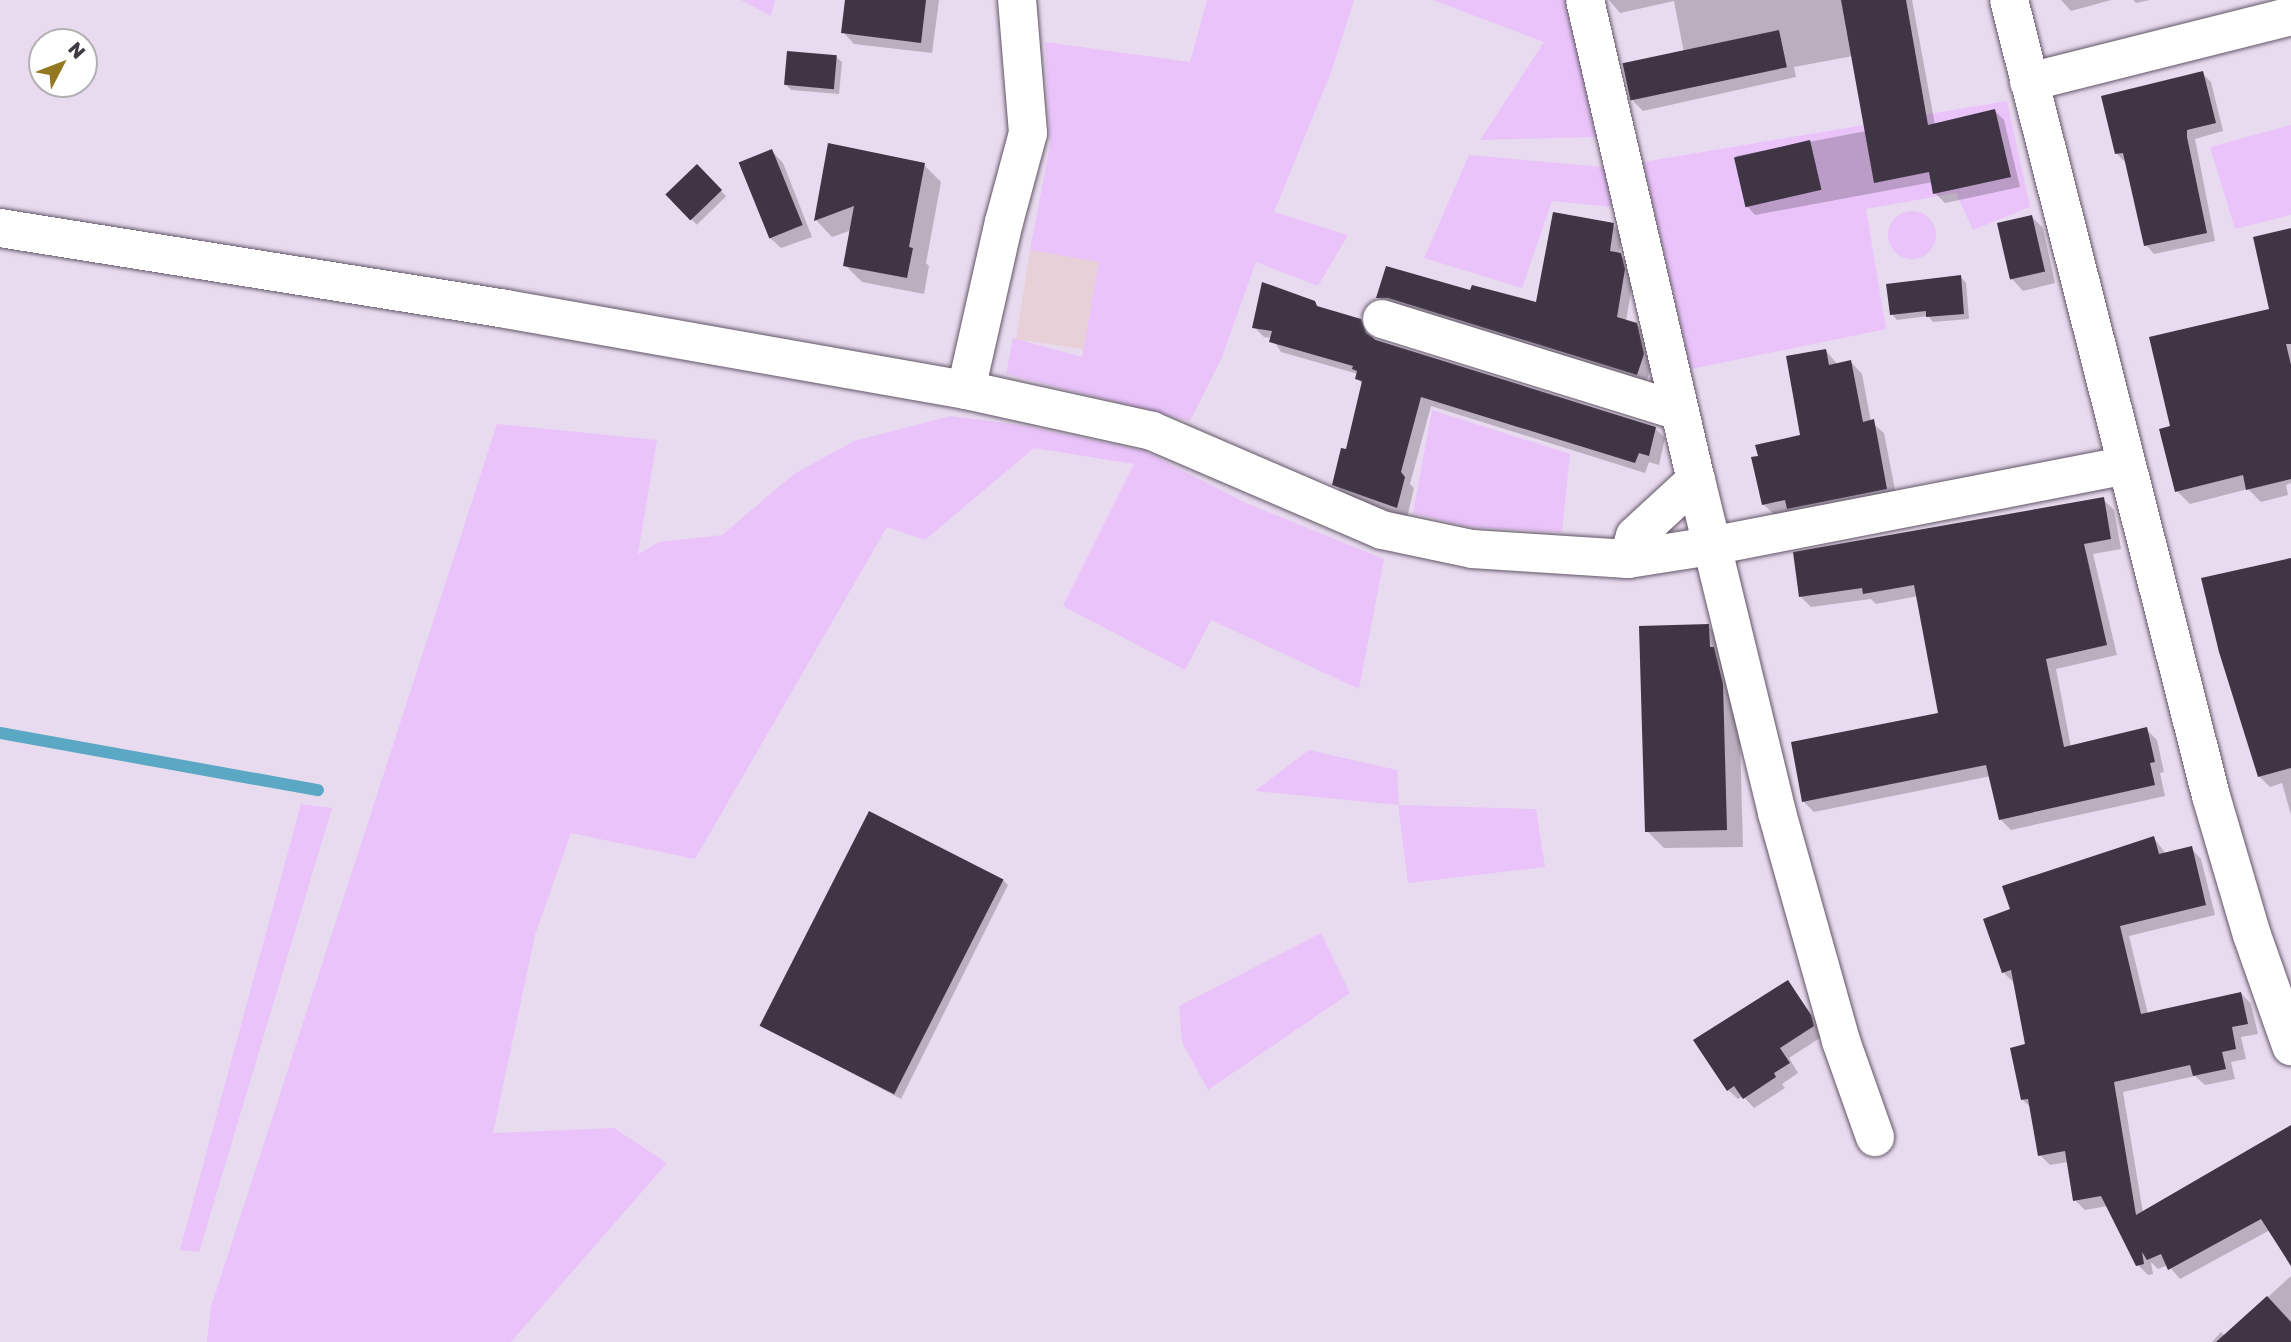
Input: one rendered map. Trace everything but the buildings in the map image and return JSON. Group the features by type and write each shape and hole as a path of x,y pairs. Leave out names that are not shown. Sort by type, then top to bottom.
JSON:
{"street":[{"path":"966,390 1003,222 1028,133 1017,0"},
{"path":"1585,0 1679,411 1781,827 1857,1093 1875,1137"},
{"path":"2008,0 2211,796 2252,935 2291,1046"},
{"path":"2029,82 2291,16"},
{"path":"0,228 492,306 966,390 1152,431 1382,530 1472,549 1628,559 1711,546 2126,465"},
{"path":"1382,319 1679,411"},
{"path":"1628,559 1635,536 1696,481"}],"shaded area":[{"path":"741,0 775,0 771,16"},
{"path":"1207,0 1354,0 1332,70 1274,212 1348,235 1318,286 1256,262 1222,357 1190,421 1006,374 1013,338 1082,357 1099,262 1030,250 1050,146 1045,42 1190,62"},
{"path":"1433,0 1566,0 1597,137 1480,140 1544,42"},
{"path":"2007,101 2030,207 1973,230 1956,193 1866,209 1886,329 1691,369 1643,162"},
{"path":"2291,125 2291,215 2235,229 2210,147"},
{"path":"1469,155 1604,167 1613,207 1552,201 1522,288 1424,258"},
{"path":"1912,211 1929,218 1936,235 1929,252 1912,259 1895,252 1888,235 1895,218"},
{"path":"1030,250 1099,261 1085,350 1016,339"},
{"path":"1432,410 1570,454 1562,532 1470,527 1413,513"},
{"path":"951,416 1019,425 1144,451 1246,503 1384,559 1359,689 1211,620 1185,670 1063,606 1134,464 1034,448 925,540 887,527 695,859 571,833 535,935 493,1133 614,1128 667,1163 511,1342 207,1342 211,1307 497,424 657,440 638,554 659,542 722,535 794,474 854,441"},
{"path":"1309,750 1397,770 1399,805 1536,809 1545,867 1408,883 1398,805 1255,791"},
{"path":"301,804 332,808 199,1252 180,1250"},
{"path":"1321,933 1350,993 1208,1090 1182,1042 1179,1006"}],"waterway":[{"path":"0,733 318,790"}]}
